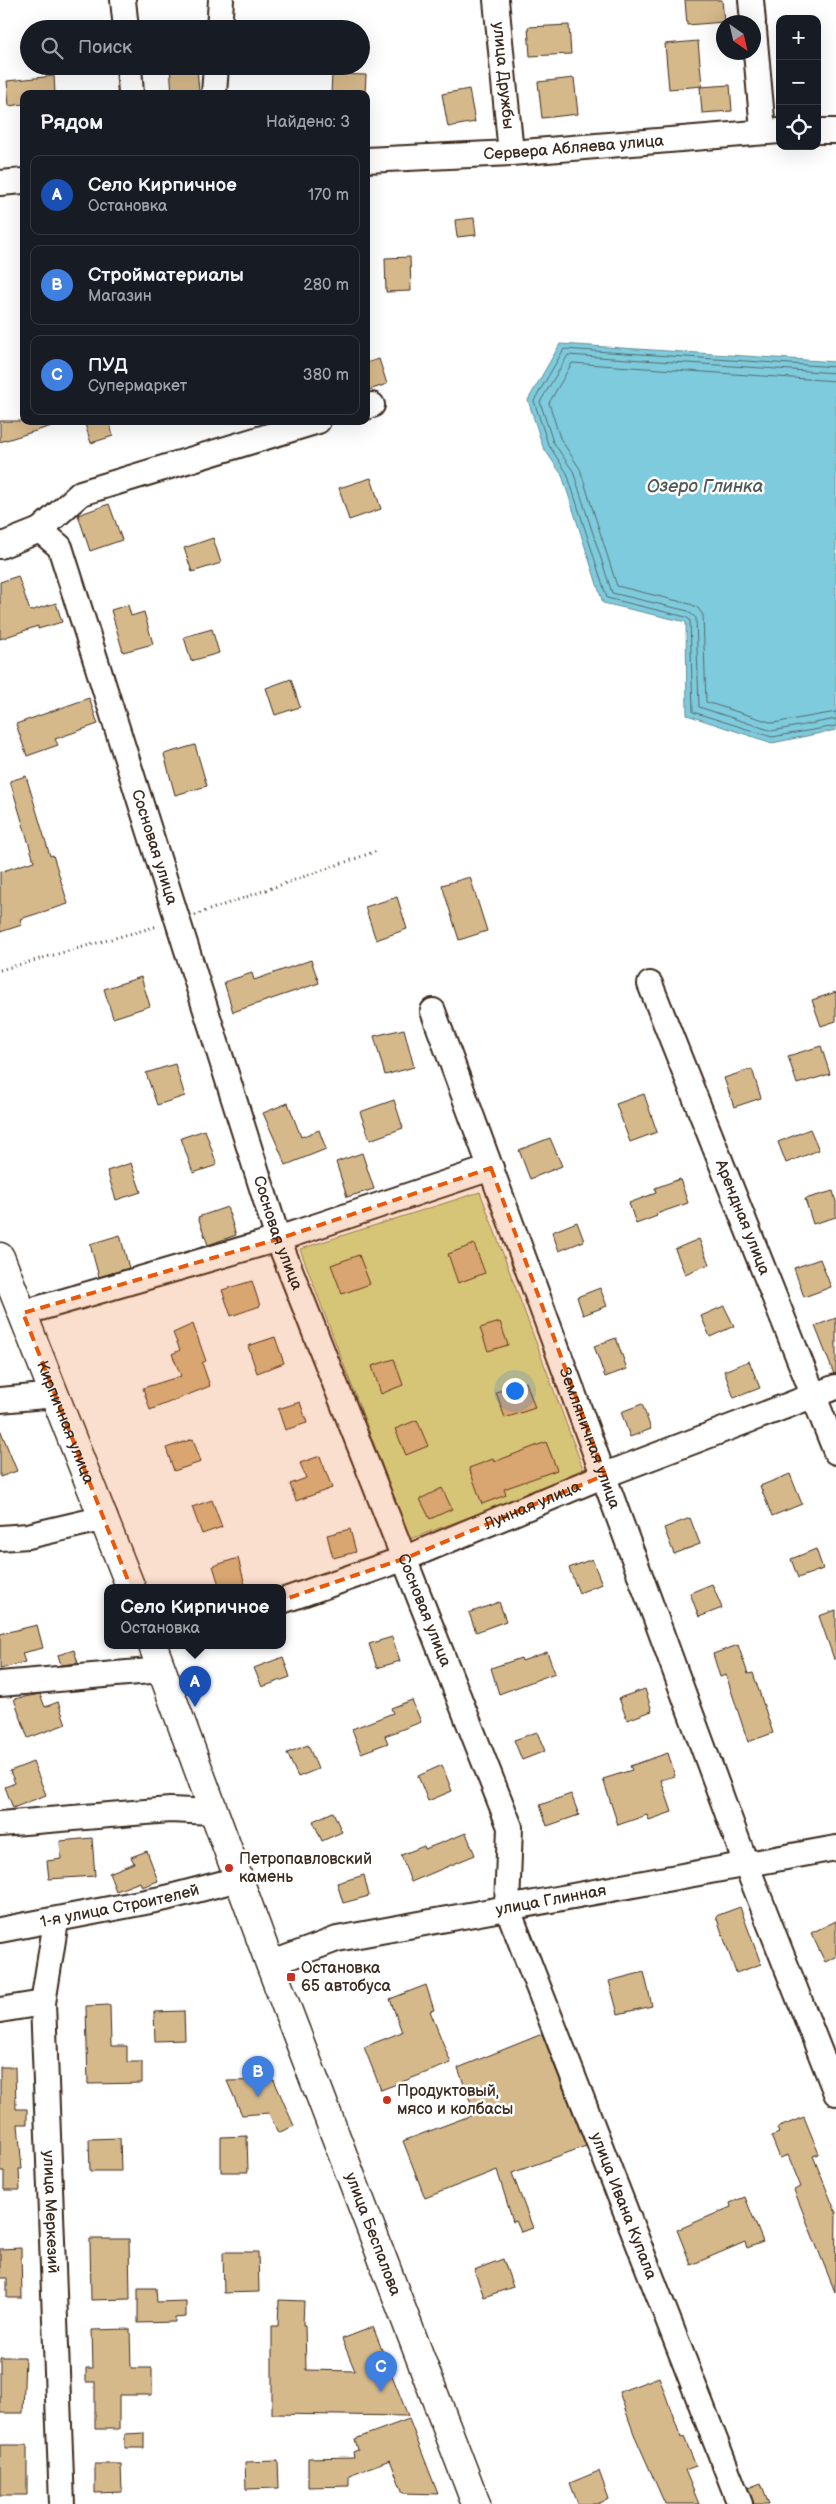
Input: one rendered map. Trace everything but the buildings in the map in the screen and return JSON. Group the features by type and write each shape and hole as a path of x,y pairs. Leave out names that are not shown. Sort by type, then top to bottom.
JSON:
{"main road":[{"name":"Кирпичная улица","path":"0,1258 105,1518 130,1584"},
{"path":"157,1658 270,1964"},
{"name":"улица Беспалова","path":"270,1964 476,2504"}],"street":[{"path":"123,0 125,20"},
{"path":"219,20 220,0"},
{"name":"улица Дружбы","path":"496,0 511,152"},
{"path":"750,0 752,15"},
{"path":"759,60 772,130"},
{"path":"130,75 131,90"},
{"path":"214,90 215,75"},
{"name":"Сервера Абляева улица","path":"370,160 511,152 772,130"},
{"path":"821,131 836,132"},
{"path":"0,183 20,181"},
{"path":"0,546 40,530 81,493 305,425"},
{"name":"Сосновая улица","path":"40,530 60,547 278,1239 406,1558 510,1827 507,1907"},
{"name":"Арендная улица","path":"650,984 825,1391 836,1452"},
{"name":"Земляничная улица","path":"434,1011 746,1864 836,2094"},
{"path":"23,1313 278,1239 491,1168"},
{"name":"Лунная улица","path":"286,1600 406,1558 605,1475 825,1391"},
{"path":"0,1400 56,1395"},
{"path":"0,1538 28,1536 105,1518"},
{"path":"0,1684 157,1658"},
{"path":"0,1824 170,1810 213,1812"},
{"name":"улица Глинная","path":"270,1964 337,1939 836,1848"},
{"name":"1-я улица Строителей","path":"0,1930 56,1921 166,1898 239,1878"},
{"name":"улица Ивана Купала","path":"507,1907 740,2504"},
{"name":"улица Меркезий","path":"56,1921 43,2004 62,2504"},
{"path":"0,2010 43,2004"}],"highlighted area":[{"path":"491,1168 605,1475 406,1558 153,1644 23,1313 278,1239"}],"green space":[{"path":"480,1192 585,1474 410,1539 300,1249"}],"water":[{"name":"Озеро Глинка","path":"560,344 836,362 836,730 772,743 687,715 686,622 603,603 562,475 543,447 528,400"}],"place":[{"name":"Село Кирпичное","path":"195,1707"},
{"name":"Петропавловский камень","path":"229,1868"},
{"name":"Остановка 65 автобуса","path":"291,1977"},
{"name":"Стройматериалы","path":"258,2097"},
{"name":"Продуктовый, мясо и колбасы","path":"387,2100"},
{"name":"ПУД","path":"381,2392"}]}
